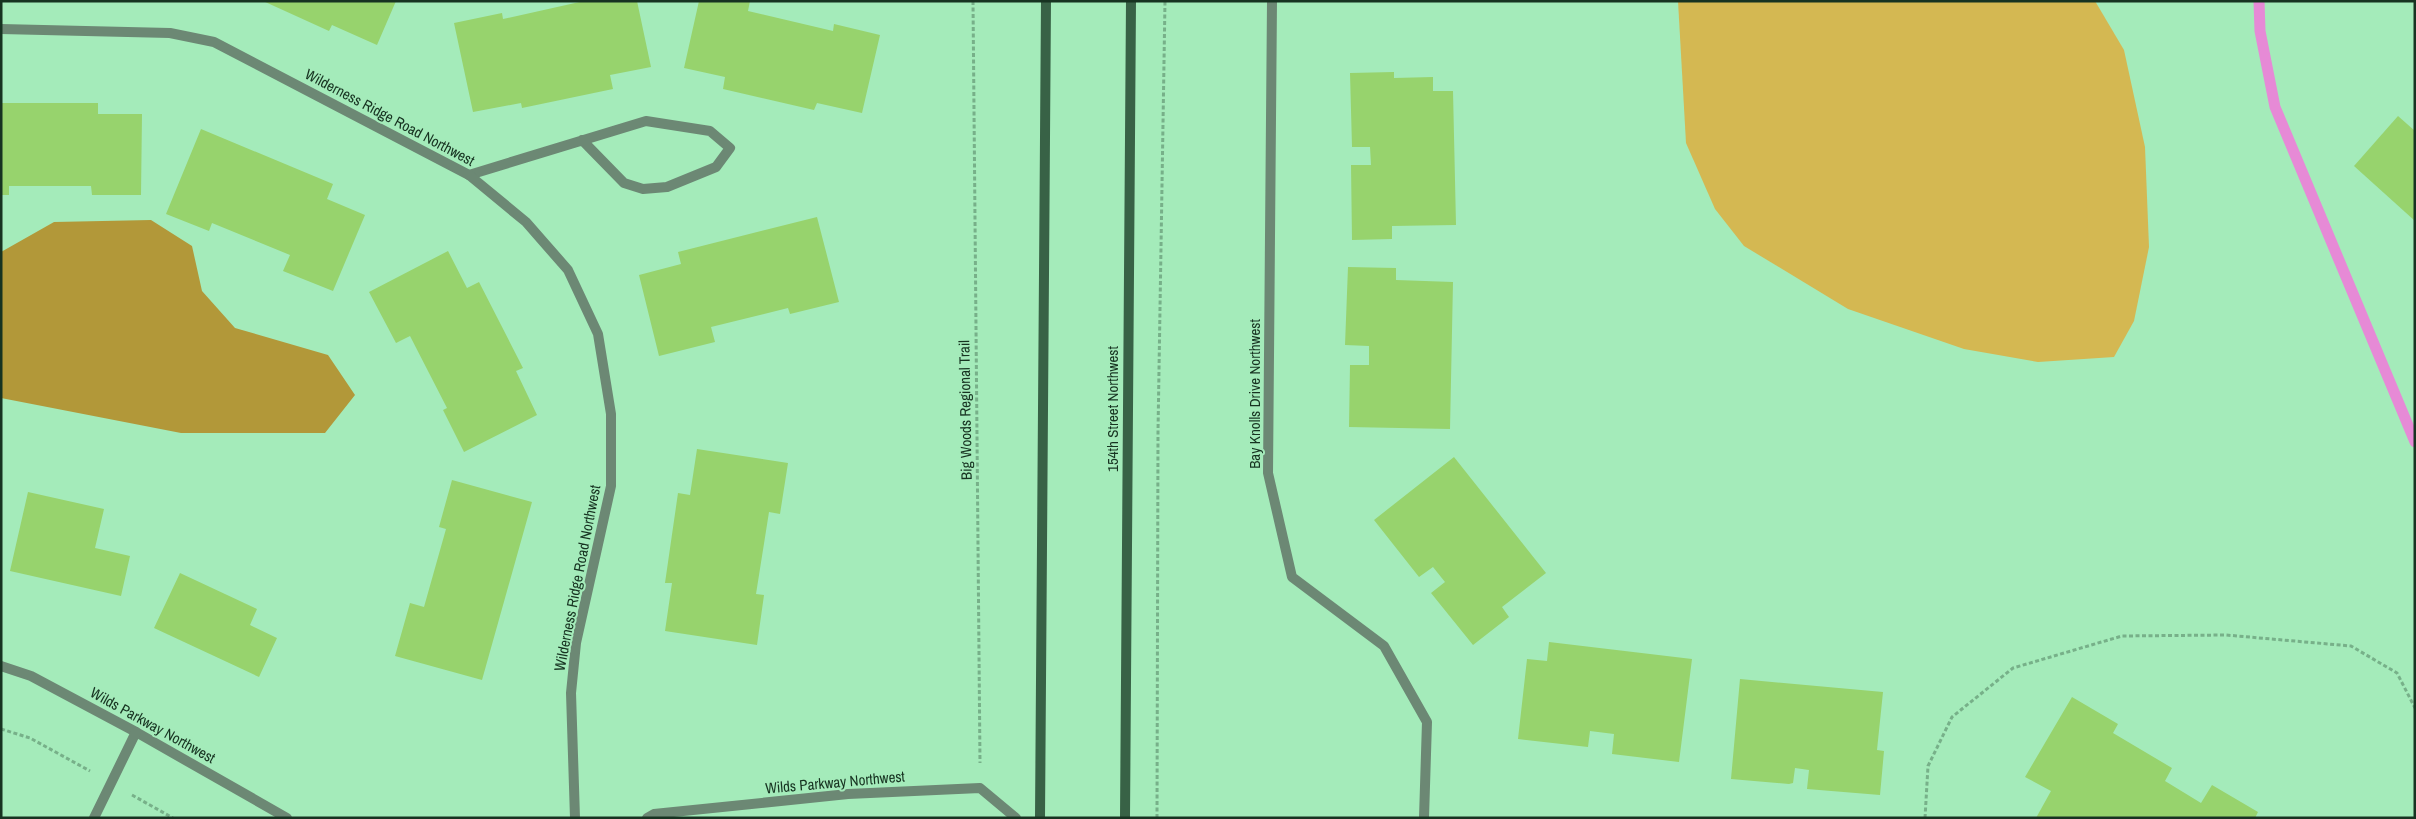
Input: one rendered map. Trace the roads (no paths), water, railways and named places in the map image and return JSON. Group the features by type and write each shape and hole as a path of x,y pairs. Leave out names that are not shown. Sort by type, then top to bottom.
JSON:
{"street":[{"path":"1040,818 1046,1"},
{"name":"154th Street Northwest","path":"1124,818 1131,1"},
{"name":"Bay Knolls Drive Northwest","path":"1272,1 1268,473 1292,578 1384,646 1427,722 1424,818"},
{"name":"Wilderness Ridge Road Northwest","path":"1,28 170,33 214,42 469,175 526,222 568,270 598,334 611,414 611,486 576,644 571,693 574,818"},
{"path":"469,175 582,140 646,121 710,131 730,148 716,167 667,187 643,189 624,183 582,140"},
{"name":"Wilds Parkway Northwest","path":"1,666 31,676 136,732 287,818"},
{"path":"94,818 136,732"},
{"name":"Wilds Parkway Northwest","path":"647,818 654,814 848,794 980,788 1016,818"}],"waterway":[{"path":"2259,1 2260,31 2275,107 2415,442"}]}
